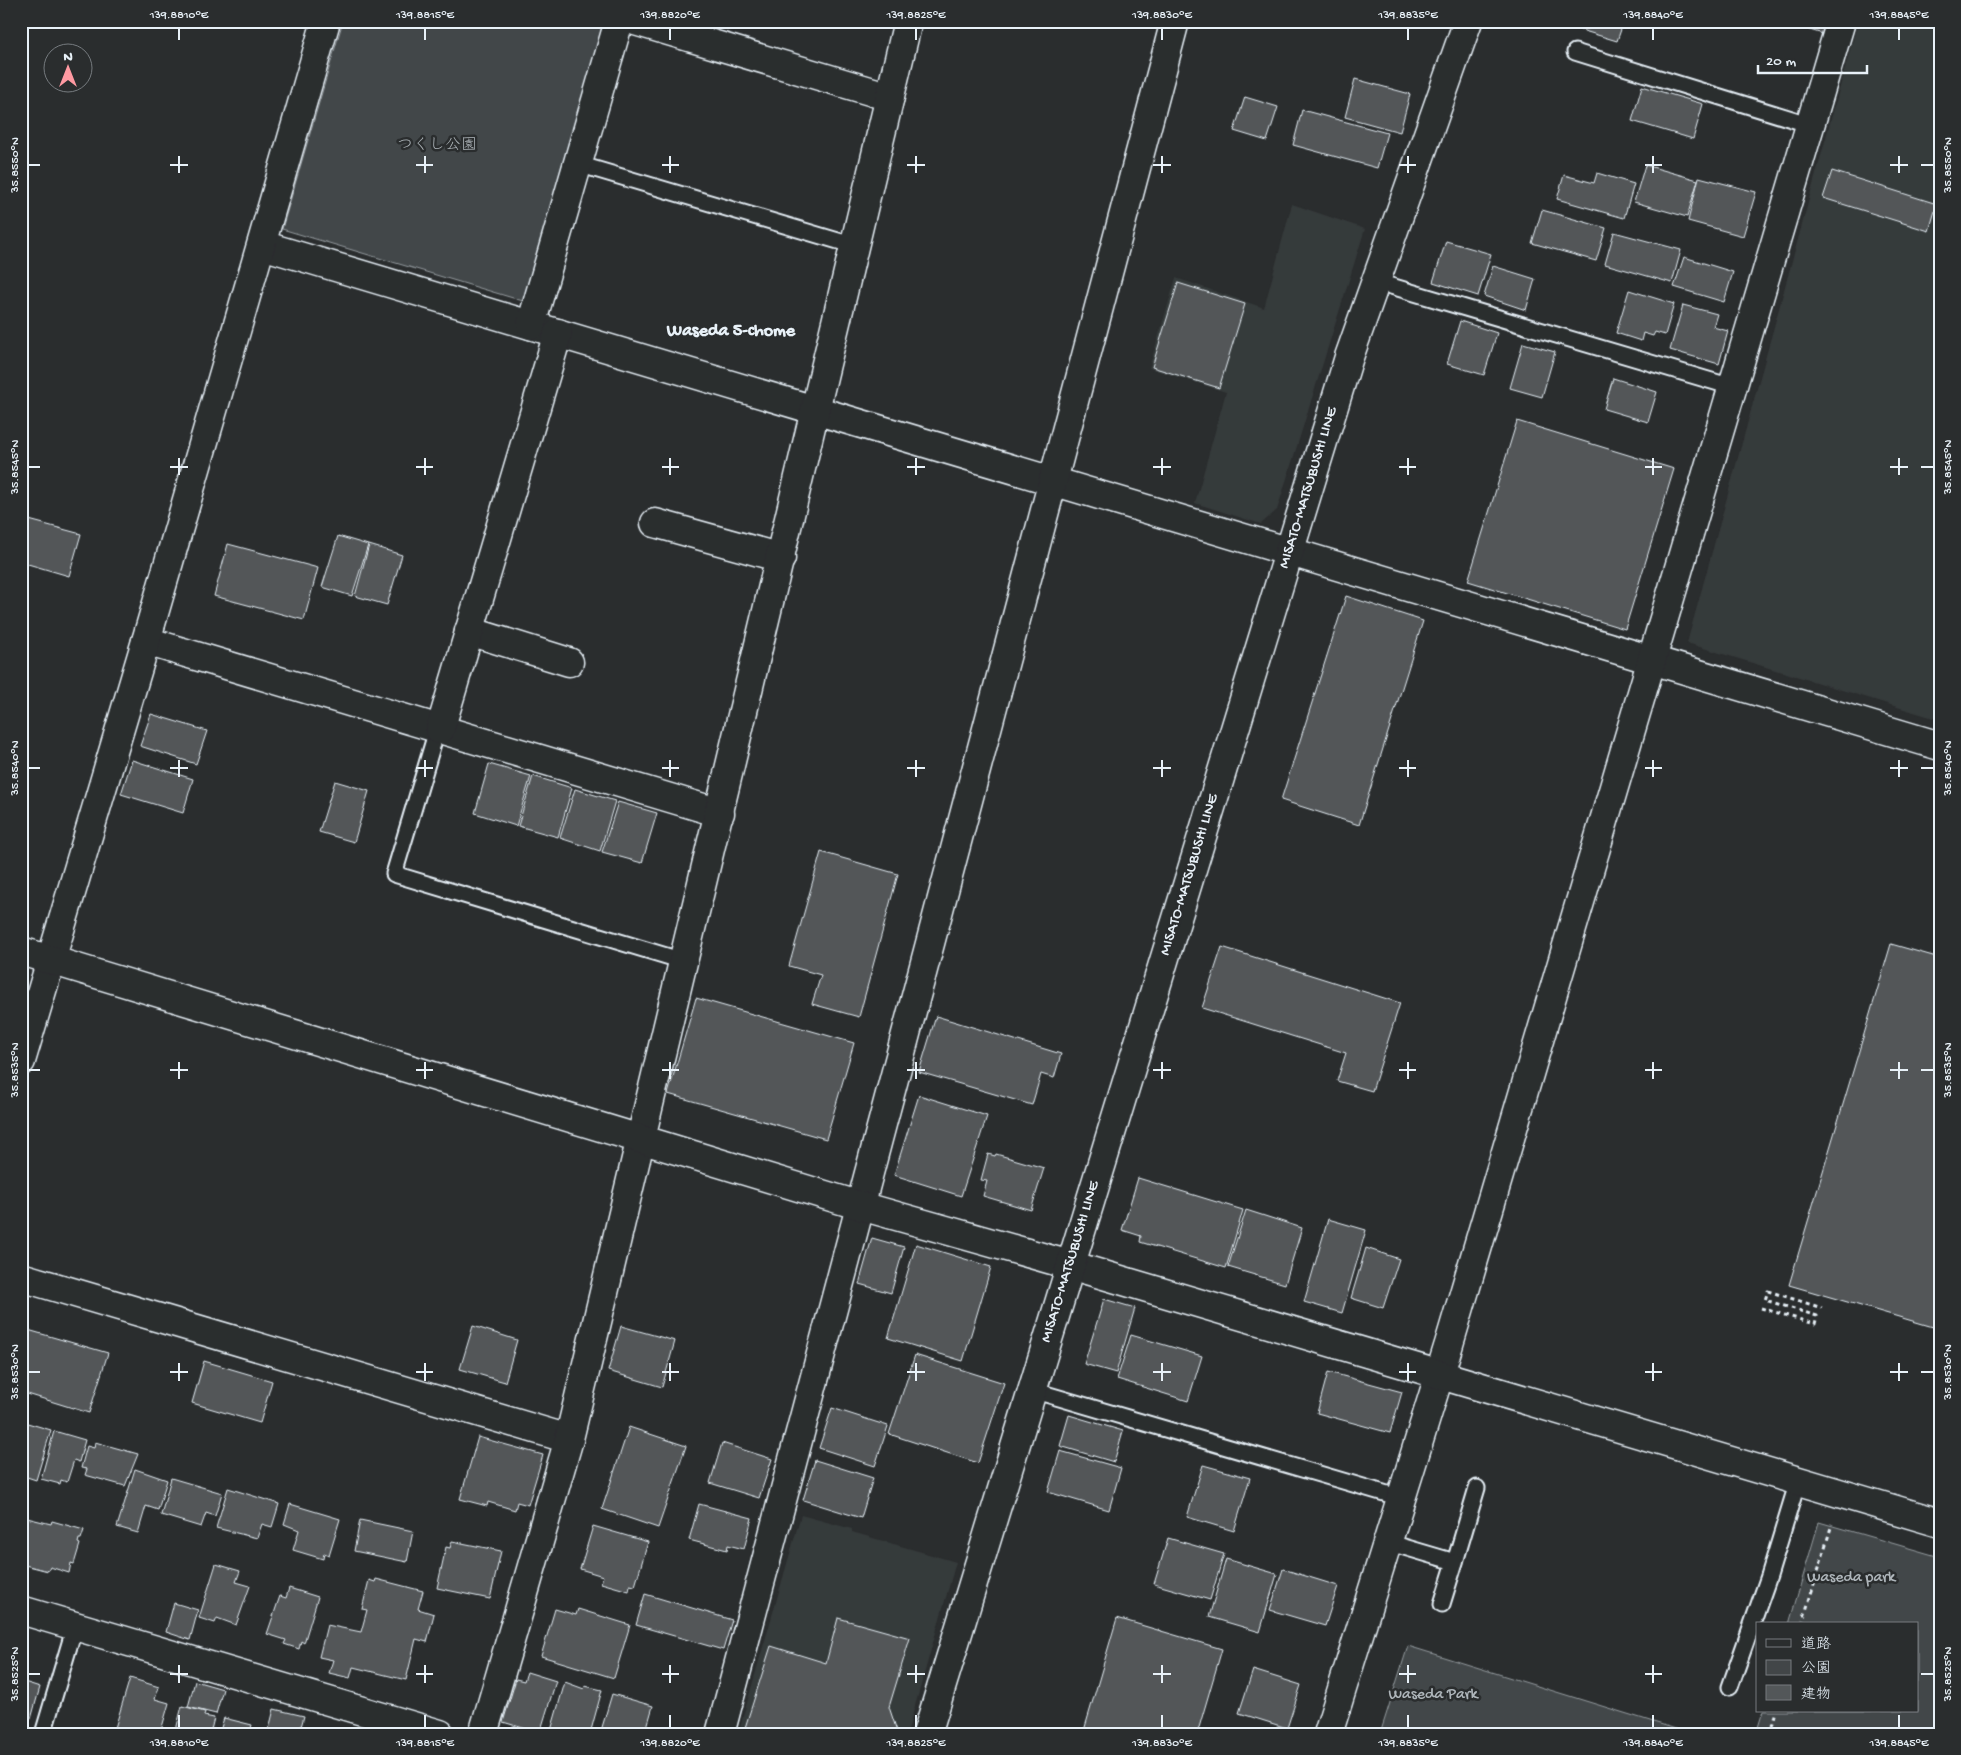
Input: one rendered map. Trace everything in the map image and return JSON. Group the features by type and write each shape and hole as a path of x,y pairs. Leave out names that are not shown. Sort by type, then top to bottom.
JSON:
{"street":[{"path":"21,1061 146,641 326,21"},
{"path":"531,325 619,21"},
{"path":"635,21 890,96"},
{"path":"483,1734 569,1439 908,21"},
{"path":"720,1734 862,1206 1175,21"},
{"name":"MISATO-MATSUBUSHI LINE","path":"927,1734 1374,281 1468,21"},
{"path":"1328,1734 1440,1375 1841,21"},
{"path":"262,245 1940,746"},
{"path":"438,730 558,333"},
{"path":"654,523 781,558"},
{"path":"469,631 569,662"},
{"path":"146,641 720,813"},
{"path":"21,951 640,1137 862,1206 1070,1265 1940,1523"},
{"path":"21,1277 569,1439"},
{"path":"21,1610 440,1734"}],"lane":[{"path":"1575,52 1811,125"},
{"path":"578,164 855,246"},
{"path":"1374,281 1732,387"},
{"path":"438,730 394,874 683,961"},
{"path":"1032,1390 1401,1498"},
{"path":"1730,1687 1769,1576 1798,1481"},
{"path":"1442,1604 1477,1488"},
{"path":"1387,1542 1455,1562"},
{"path":"43,1734 75,1626"}],"path":[{"path":"1761,1308 1815,1324 1817,1316 1765,1300 1768,1291 1822,1308"},
{"path":"1803,1622 1841,1494"},
{"path":"1770,1734 1776,1712"}],"shaded area":[{"path":"1858,21 1940,21 1940,720 1687,643"},
{"path":"1292,204 1365,229 1277,510 1261,524 1195,503 1226,392 1149,368 1176,278 1264,308"},
{"path":"801,1515 956,1562 907,1734 738,1734"}],"green space":[{"name":"つくし公園","path":"343,21 582,21 603,28 523,301 282,229"},
{"name":"Waseda park","path":"1819,1522 1940,1557 1940,1734 1756,1734 1763,1712 1918,1712 1918,1622 1790,1622"},
{"name":"Waseda park","path":"1408,1646 1692,1734 1380,1734"}],"building":[{"path":"1573,21 1624,21 1617,41 1571,27"},
{"path":"1780,21 1827,21 1823,34"},
{"path":"1355,79 1410,94 1400,132 1345,117"},
{"path":"1642,86 1703,104 1693,139 1632,121"},
{"path":"1245,97 1278,107 1267,141 1234,131"},
{"path":"1302,110 1387,133 1377,168 1293,145"},
{"path":"1645,165 1698,180 1687,217 1634,202"},
{"path":"1832,171 1937,204 1929,231 1823,198"},
{"path":"1597,173 1634,184 1624,218 1557,199 1564,175 1594,183"},
{"path":"1699,177 1756,192 1743,236 1688,221"},
{"path":"1542,210 1606,228 1596,261 1532,243"},
{"path":"1614,232 1681,250 1672,283 1605,264"},
{"path":"1446,241 1491,254 1478,296 1433,282"},
{"path":"1684,257 1733,272 1724,302 1674,287"},
{"path":"1493,266 1535,279 1526,310 1484,296"},
{"path":"1178,283 1245,304 1219,388 1152,367"},
{"path":"1629,290 1674,304 1665,335 1655,332 1653,336 1643,333 1641,341 1616,333"},
{"path":"1683,305 1717,314 1713,327 1728,331 1719,364 1670,350"},
{"path":"1460,321 1497,333 1484,375 1447,364"},
{"path":"1523,343 1555,352 1542,397 1510,388"},
{"path":"1613,378 1657,392 1648,422 1604,409"},
{"path":"1517,421 1674,469 1625,629 1468,581"},
{"path":"29,520 81,534 69,576 21,562 21,548"},
{"path":"338,536 368,545 352,596 322,587"},
{"path":"228,544 318,568 304,620 214,596"},
{"path":"369,545 402,555 387,605 355,596"},
{"path":"1346,596 1423,621 1359,825 1281,800"},
{"path":"151,714 207,731 196,764 140,746"},
{"path":"132,760 193,779 183,813 121,794"},
{"path":"489,764 531,776 516,826 475,813"},
{"path":"533,776 572,788 558,837 518,826"},
{"path":"335,781 369,791 354,842 319,832"},
{"path":"575,789 615,801 600,851 560,838"},
{"path":"618,802 657,813 642,863 602,852"},
{"path":"821,852 898,874 859,1017 812,1004 821,975 789,966"},
{"path":"1891,944 1940,958 1940,1329 1789,1285"},
{"path":"1222,947 1400,1003 1372,1091 1337,1081 1346,1053 1202,1008"},
{"path":"696,998 854,1043 826,1139 668,1094"},
{"path":"936,1016 1061,1054 1054,1078 1041,1074 1032,1105 919,1072"},
{"path":"919,1095 987,1116 961,1196 894,1175"},
{"path":"988,1154 995,1156 996,1154 1044,1168 1031,1210 983,1196 987,1181 981,1180"},
{"path":"1138,1178 1243,1210 1226,1268 1140,1242 1141,1236 1122,1230"},
{"path":"1246,1210 1302,1228 1285,1284 1228,1267"},
{"path":"1328,1219 1366,1230 1342,1313 1304,1302"},
{"path":"872,1238 904,1247 891,1293 859,1284"},
{"path":"916,1244 991,1267 963,1361 888,1338"},
{"path":"1366,1248 1399,1259 1383,1308 1351,1298"},
{"path":"1104,1299 1135,1308 1116,1373 1084,1364"},
{"path":"473,1326 517,1340 505,1382 460,1369"},
{"path":"621,1326 675,1341 662,1387 608,1371"},
{"path":"21,1328 108,1353 89,1413 21,1392"},
{"path":"1131,1335 1202,1356 1188,1401 1117,1379"},
{"path":"915,1355 1004,1383 978,1463 889,1434"},
{"path":"204,1361 272,1381 260,1423 192,1403"},
{"path":"1328,1372 1402,1392 1390,1433 1317,1413"},
{"path":"832,1408 888,1426 875,1466 819,1448"},
{"path":"1069,1415 1123,1431 1114,1462 1060,1446"},
{"path":"24,1422 51,1430 36,1480 21,1475 21,1432"},
{"path":"629,1427 686,1446 658,1528 602,1509"},
{"path":"54,1431 85,1440 79,1462 74,1460 67,1482 61,1480 60,1484 41,1479"},
{"path":"478,1437 543,1455 528,1505 517,1502 515,1510 488,1502 487,1506 460,1499"},
{"path":"95,1442 138,1454 125,1486 85,1475 87,1469 81,1468 87,1446 94,1448"},
{"path":"722,1443 772,1459 759,1498 710,1483"},
{"path":"1060,1451 1121,1468 1109,1510 1048,1492"},
{"path":"815,1460 873,1478 861,1518 803,1500"},
{"path":"1203,1465 1250,1478 1234,1531 1187,1517"},
{"path":"135,1469 167,1480 158,1510 146,1506 138,1533 117,1527"},
{"path":"171,1478 222,1493 215,1516 206,1513 201,1527 161,1515"},
{"path":"228,1488 279,1504 272,1527 262,1524 257,1538 216,1528"},
{"path":"290,1504 340,1519 329,1555 324,1553 323,1559 293,1550 299,1530 284,1524"},
{"path":"699,1504 752,1518 744,1549 728,1545 727,1550 689,1540"},
{"path":"27,1518 51,1524 52,1521 84,1530 81,1539 79,1539 78,1543 80,1544 74,1564 71,1563 69,1573 50,1567 48,1571 21,1564 21,1539"},
{"path":"360,1520 413,1531 407,1562 354,1551"},
{"path":"593,1526 648,1542 635,1586 630,1585 629,1591 601,1583 603,1576 580,1569"},
{"path":"1168,1538 1224,1554 1210,1600 1154,1584"},
{"path":"452,1541 501,1551 490,1599 437,1588 446,1547 450,1548"},
{"path":"1226,1559 1277,1574 1260,1632 1209,1617"},
{"path":"216,1564 240,1571 236,1582 250,1586 236,1625 217,1618 215,1623 199,1618"},
{"path":"1283,1569 1338,1586 1325,1626 1270,1610"},
{"path":"376,1579 423,1591 418,1609 434,1614 427,1642 416,1639 406,1680 353,1667 350,1678 329,1673 333,1660 319,1657 327,1625 361,1632 367,1610 362,1609 369,1580 375,1582"},
{"path":"289,1588 318,1597 304,1643 301,1641 299,1649 284,1644 286,1640 267,1634 280,1596 286,1598"},
{"path":"645,1594 732,1620 723,1650 636,1625"},
{"path":"174,1603 198,1610 190,1640 166,1632"},
{"path":"555,1609 576,1615 578,1609 630,1625 614,1678 541,1656"},
{"path":"838,1618 910,1638 889,1707 898,1734 743,1734 771,1646 826,1663"},
{"path":"1117,1618 1222,1649 1198,1731 1208,1734 1083,1734"},
{"path":"1253,1670 1301,1685 1287,1728 1239,1713"},
{"path":"527,1672 556,1681 540,1733 503,1722 516,1679 524,1681"},
{"path":"130,1678 159,1687 155,1699 169,1703 160,1734 135,1734 115,1728"},
{"path":"21,1681 40,1687 31,1719 21,1717"},
{"path":"195,1681 223,1689 216,1714 188,1707"},
{"path":"565,1682 584,1689 585,1686 602,1690 590,1734 550,1734"},
{"path":"612,1694 653,1706 645,1734 600,1734"},
{"path":"182,1706 205,1712 204,1716 214,1718 210,1734 175,1734"},
{"path":"274,1709 304,1716 299,1734 268,1733"},
{"path":"224,1718 252,1725 249,1734 211,1734 213,1729 220,1731"}],"district":[{"name":"Waseda 5-chome","path":"731,331"}],"park label":[{"name":"Waseda Park","path":"1433,1695"}]}
